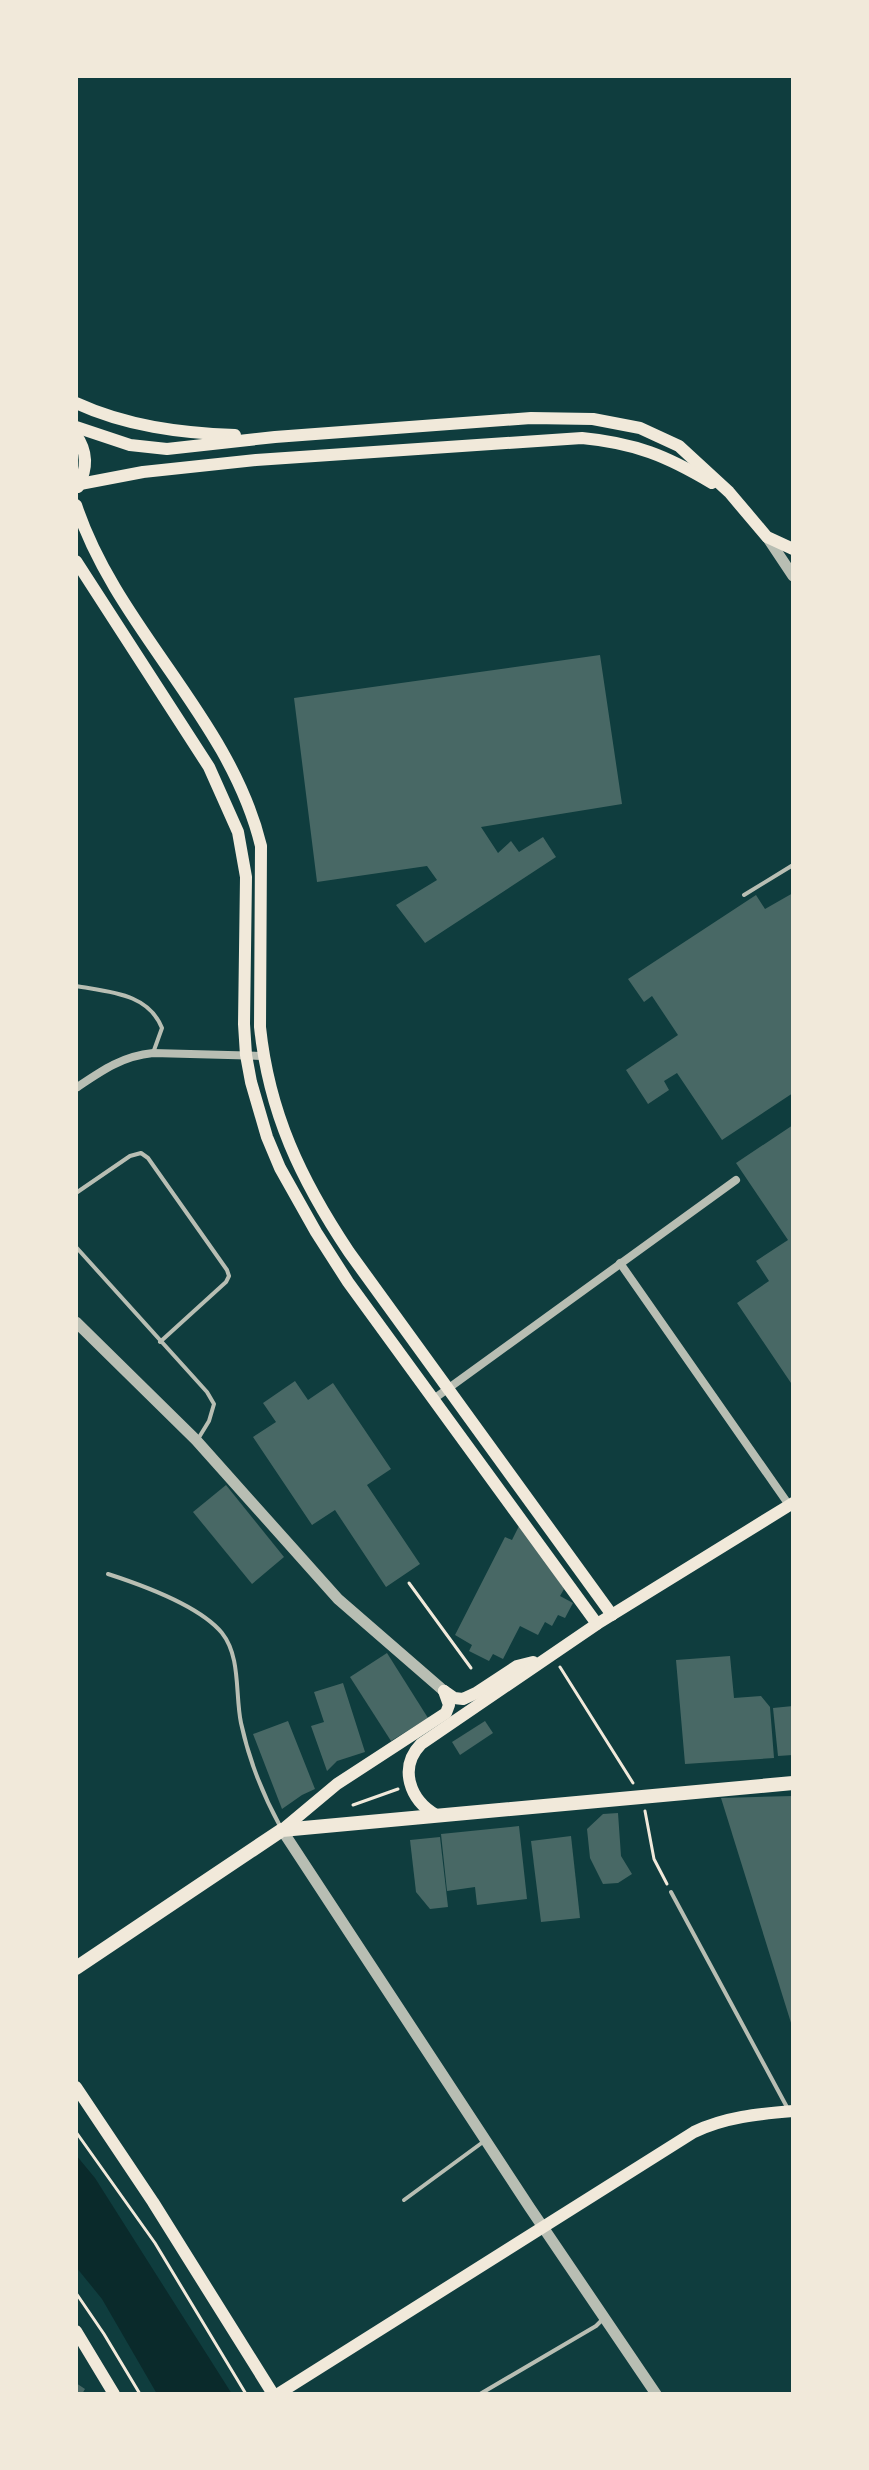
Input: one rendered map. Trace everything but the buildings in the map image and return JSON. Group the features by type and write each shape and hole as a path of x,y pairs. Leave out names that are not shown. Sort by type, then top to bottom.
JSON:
{"main road":[{"path":"76,403 146,427 275,437"},
{"path":"76,427 141,447 187,447 275,437 531,418 593,419 640,428 679,446 729,492 767,537 793,549"},
{"path":"76,435 85,455 85,470 78,487"},
{"path":"78,487 143,472 256,460 582,438 621,443 656,453 729,492"},
{"path":"76,505 111,580 228,762 255,821 261,846 260,1027 263,1056 275,1106 296,1162 349,1252 612,1615"},
{"path":"76,561 209,767 228,806 244,854 246,877 246,1055 257,1106 280,1168 334,1260 597,1624"},
{"path":"94,590 111,580"},
{"path":"157,686 173,676"},
{"path":"280,1168 296,1162"},
{"path":"316,1232 331,1224"},
{"path":"334,1260 349,1252"},
{"path":"436,1815 422,1807 407,1774 410,1759 421,1744 597,1624 791,1504"},
{"path":"525,1523 538,1514"},
{"path":"575,1593 588,1584"},
{"path":"444,1691 454,1698 463,1699 517,1666 548,1656"},
{"path":"76,1968 282,1830 337,1784 446,1713 449,1705 444,1691"},
{"path":"282,1830 793,1783"},
{"path":"76,2087 276,2394 707,2126 738,2117 791,2112"},
{"path":"76,2331 114,2394"}],"street":[{"path":"767,537 793,576"},
{"path":"76,1088 119,1060 136,1054 263,1056"},
{"path":"435,1398 736,1180"},
{"path":"620,1263 791,1504"},
{"path":"76,1322 197,1441 338,1599 444,1691"},
{"path":"282,1830 543,2229 656,2394"}],"lane":[{"path":"209,767 228,762"},
{"path":"744,895 793,865"},
{"path":"76,986 144,1002 157,1016 162,1028 153,1053"},
{"path":"76,1193 130,1156 141,1153 148,1158 227,1270 229,1276 226,1282 160,1342"},
{"path":"76,1247 207,1392 214,1404 209,1421 197,1441"},
{"path":"108,1574 153,1589 190,1608 221,1632 235,1666 240,1719 252,1770 282,1830"},
{"path":"671,1892 791,2112"},
{"path":"404,2200 485,2141"},
{"path":"480,2394 596,2326 604,2318"}],"path":[{"path":"409,1583 471,1668"},
{"path":"548,1656 642,1797 654,1859 671,1892"},
{"path":"353,1805 410,1785"},
{"path":"76,2132 155,2243 246,2394"},
{"path":"76,2293 140,2394"}],"water":[{"path":"76,2155 95,2178 232,2394 157,2394 102,2299 76,2267"}]}
